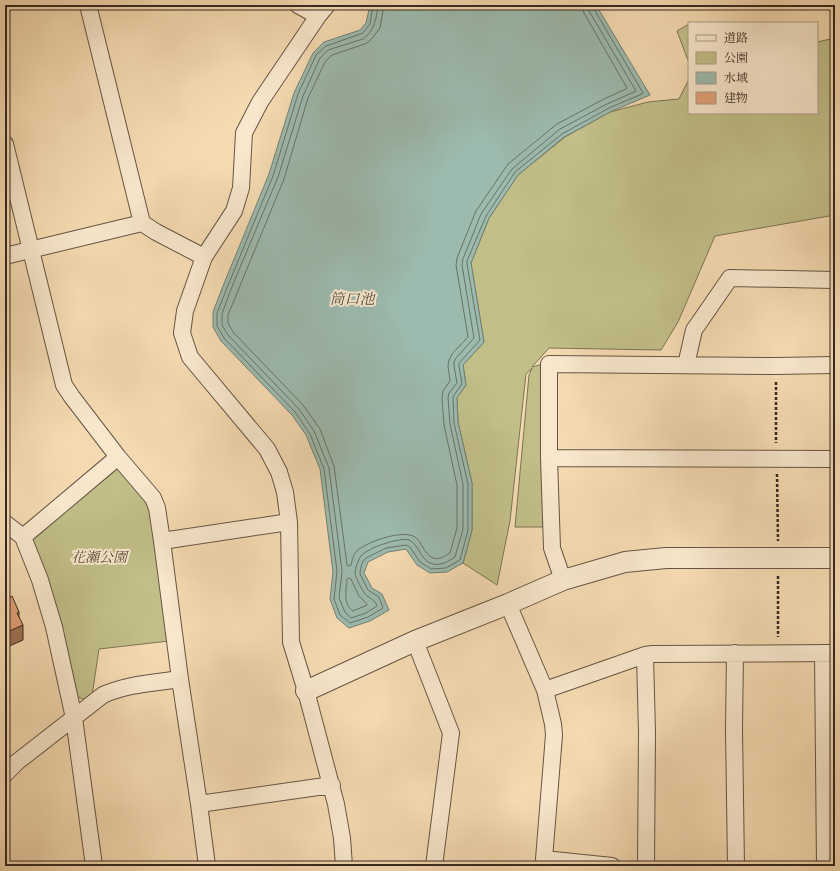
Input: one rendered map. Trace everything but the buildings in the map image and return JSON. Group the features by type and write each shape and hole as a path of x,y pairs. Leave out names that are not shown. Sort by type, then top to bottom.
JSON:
{"street":[{"path":"88,5 142,223 204,257"},
{"path":"298,5 323,10 260,102 244,133 241,188 234,211 204,257 185,312 182,333 190,357 267,448 279,472 285,492 288,522 291,642 332,785 342,838 344,866"},
{"path":"5,144 64,385 118,457 153,498 157,508 207,866"},
{"path":"5,256 142,223"},
{"path":"686,365 694,330 730,278 835,280"},
{"path":"563,580 552,548 549,364 775,366 835,365"},
{"path":"23,537 118,457"},
{"path":"550,458 835,459"},
{"path":"162,541 288,522"},
{"path":"5,523 23,537 40,580 54,627 74,718 94,866"},
{"path":"306,691 415,641 508,604 563,580 625,562 666,558 835,558"},
{"path":"508,604 545,690 553,724 554,735 544,859 612,866"},
{"path":"415,641 451,733 434,866"},
{"path":"735,653 734,729 736,866"},
{"path":"545,690 653,654 829,653 825,866"},
{"path":"645,656 647,733 646,866"},
{"path":"5,774 17,762 103,695 114,690 180,679"},
{"path":"199,804 332,785"}],"path":[{"path":"778,558 778,653"}],"green space":[{"path":"688,25 688,60 677,31"},
{"path":"835,38 835,215 715,236 678,322 661,350 549,348 532,367 543,364 543,527 515,527 529,375 532,368 526,374 510,521 497,585 463,563 472,530 472,483 458,422 457,397 466,385 463,365 484,342 471,263 489,218 518,175 565,137 610,112 648,102 679,99 688,81 688,114 818,114 818,42"},
{"name":"花瀬公園","path":"115,468 120,469 147,501 152,518 169,641 99,649 92,696 86,700 75,696 31,544 32,536"}],"water":[{"name":"筒口池","path":"370,5 596,5 650,95 610,112 564,137 518,175 489,218 471,263 484,342 463,365 466,385 457,398 458,422 472,483 472,530 463,563 447,572 430,573 417,565 406,549 388,552 368,562 364,573 372,588 382,594 389,610 370,621 349,628 337,618 330,599 333,572 320,469 306,435 292,415 221,341 213,327 213,312 269,174 294,93 313,53 324,42 360,30 366,23"}]}
